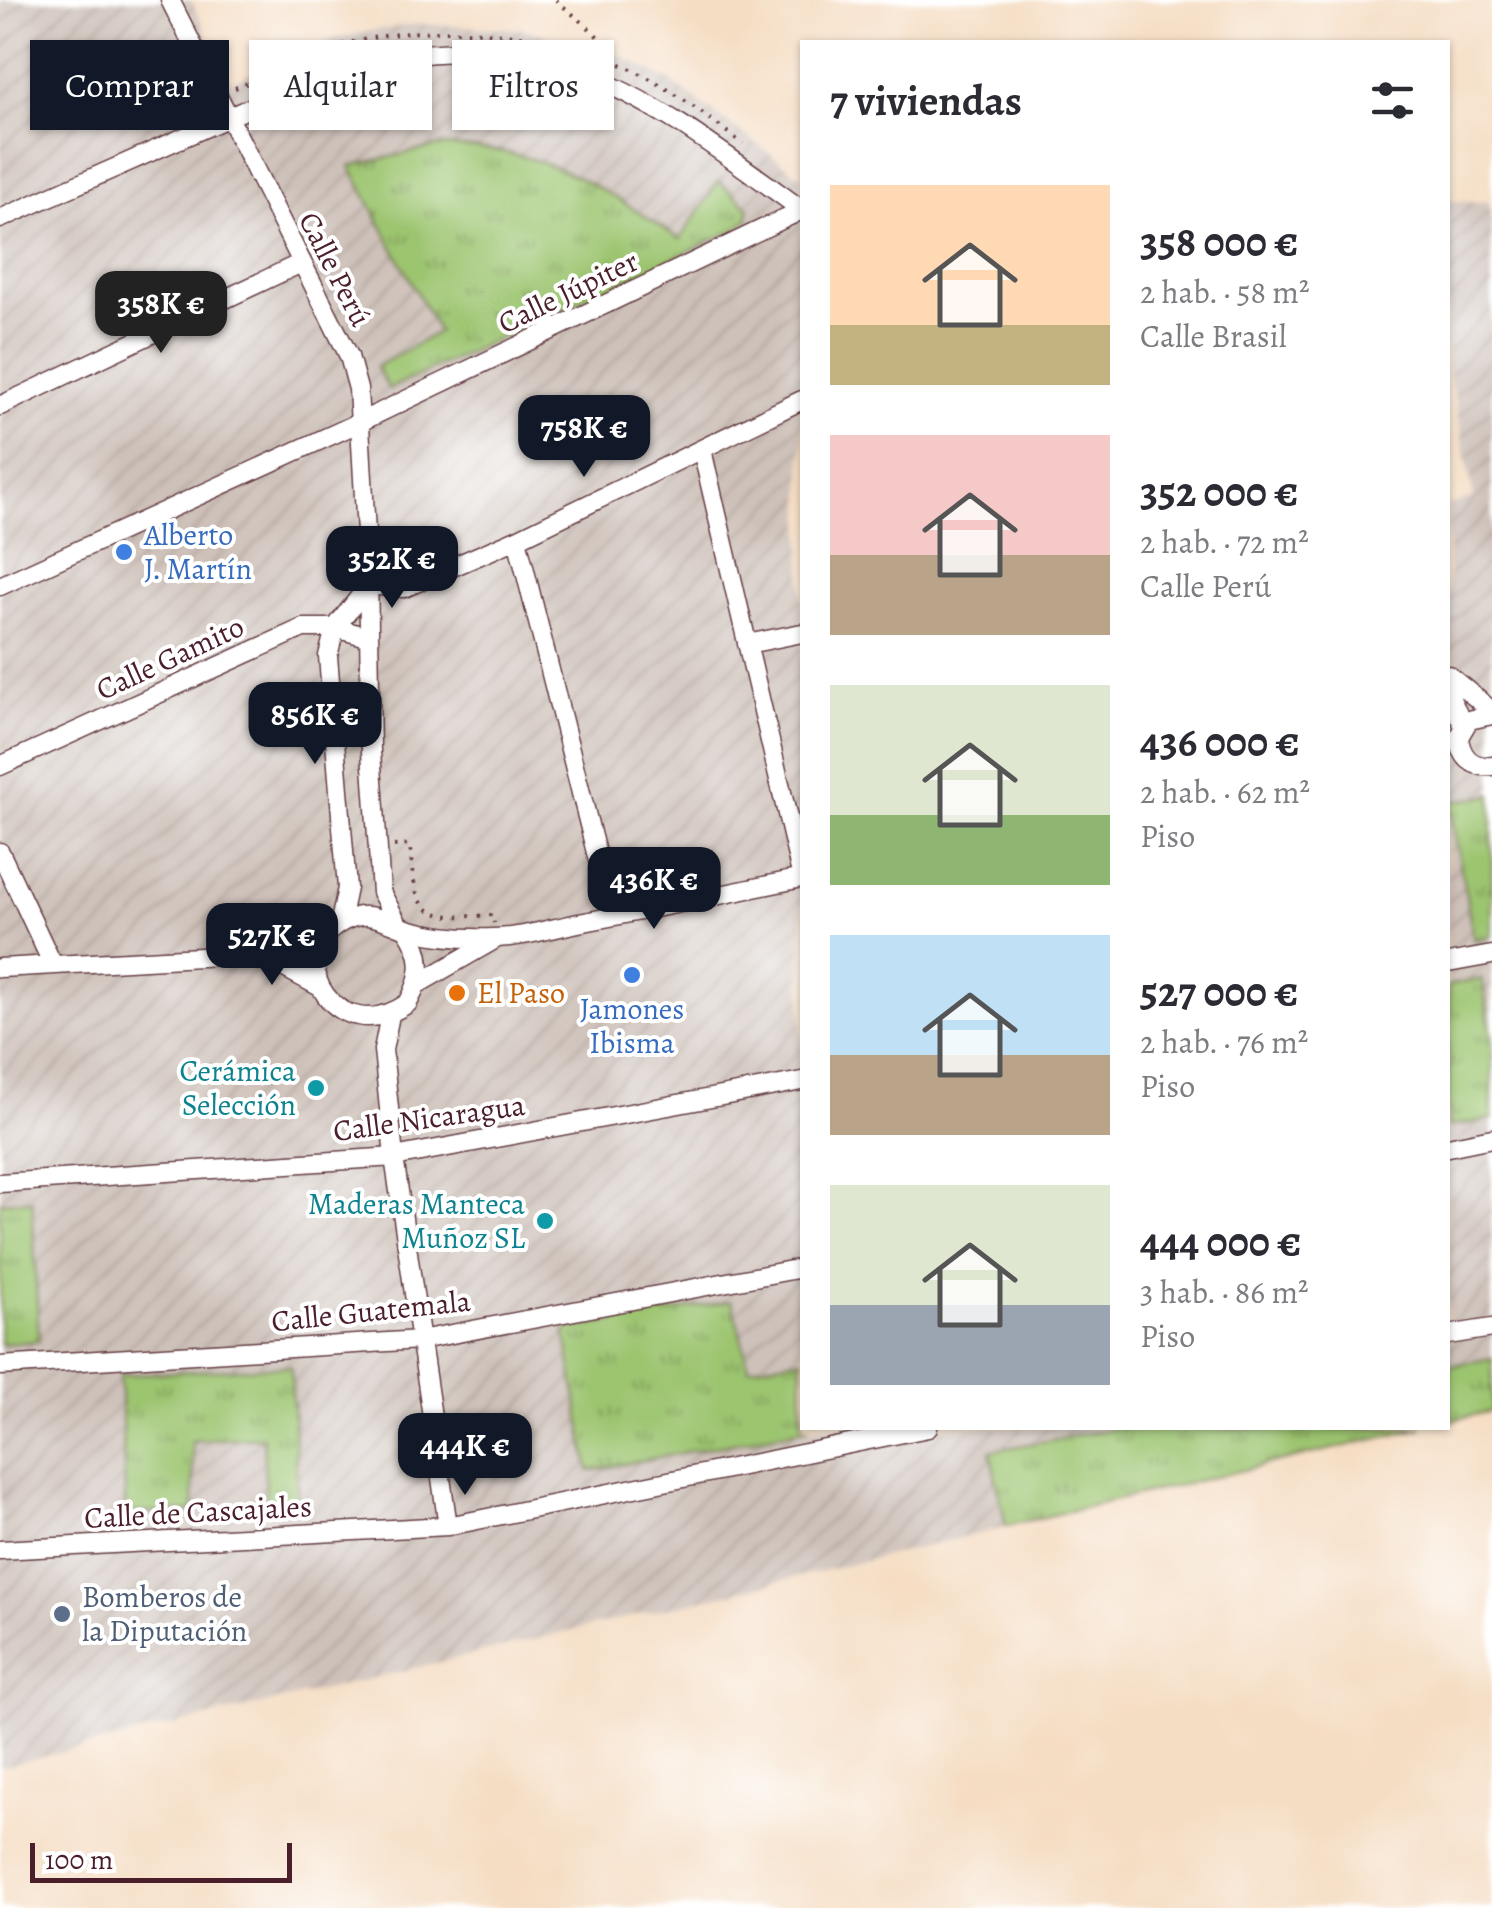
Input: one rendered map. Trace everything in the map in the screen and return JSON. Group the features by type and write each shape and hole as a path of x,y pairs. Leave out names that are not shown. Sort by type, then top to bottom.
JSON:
{"street":[{"name":"Calle Perú","path":"170,0 189,40"},
{"path":"229,114 335,70 382,58 452,54"},
{"path":"614,83 681,122 800,209"},
{"name":"Calle Perú","path":"229,124 349,356 358,389 381,892 402,926"},
{"path":"0,219 194,130"},
{"name":"Calle Júpiter","path":"0,586 358,423 800,211"},
{"path":"0,406 301,263"},
{"path":"340,922 348,888 328,656 335,628 368,585 404,588 516,539 800,401"},
{"path":"702,450 800,869"},
{"path":"516,539 612,916"},
{"name":"Calle Gamito","path":"0,766 303,628 335,628 368,637"},
{"path":"747,644 800,633"},
{"path":"1450,677 1492,713"},
{"path":"1450,703 1460,748 1484,766"},
{"path":"1457,736 1476,716 1492,713"},
{"path":"1450,767 1484,766"},
{"path":"0,852 53,965"},
{"path":"402,926 420,955 418,984 408,1002 390,1015 359,1018 336,1008 320,987 316,970 325,938 340,922 359,915 379,915 402,926 497,938 800,878"},
{"path":"0,968 237,955 325,938"},
{"path":"418,984 497,938"},
{"path":"237,955 280,966 320,987"},
{"path":"1450,963 1492,955"},
{"path":"390,1015 383,1050 394,1157 448,1526"},
{"path":"359,1018 383,1050"},
{"name":"Calle Nicaragua","path":"0,1183 394,1157 800,1080"},
{"path":"1450,1146 1492,1138"},
{"name":"Calle Guatemala","path":"0,1366 420,1340 800,1268"},
{"path":"1450,1335 1492,1328"},
{"name":"Calle de Cascajales","path":"0,1550 448,1526 918,1430"}],"path":[{"path":"556,0 601,40"},
{"path":"410,845 414,891 420,902 448,917 493,915 497,938"}],"shaded area":[{"path":"0,0 191,0 210,40 30,40 30,130 229,130 229,80 249,74 249,130 432,130 432,40 333,40 417,24 523,29 562,40 452,40 452,130 614,130 614,55 670,81 800,176 800,1430 1414,1430 0,1767"},
{"path":"1450,201 1489,202 1492,222 1492,1411 1450,1421 1450,504 1474,498 1450,378"}],"green space":[{"path":"439,146 476,148 539,161 595,186 680,239 719,181 749,208 748,219 735,230 389,389 376,367 438,332 350,166"},
{"path":"1492,795 1492,936 1474,940 1450,802"},
{"path":"1482,979 1492,1036 1492,1119 1450,1127 1450,985"},
{"path":"32,1200 39,1341 0,1344 0,1202"},
{"path":"732,1301 749,1368 800,1358 800,1430 589,1471 565,1330"},
{"path":"1492,1358 1492,1411 1450,1421 1450,1366"},
{"path":"291,1366 298,1505 266,1506 263,1437 192,1441 194,1511 126,1514 120,1375"},
{"path":"1105,1430 1414,1430 1006,1526 990,1451"}],"place":[{"name":"Alberto J. Martín","path":"124,552"},
{"name":"Jamones Ibisma","path":"632,975"},
{"name":"El Paso","path":"457,993"},
{"name":"Cerámica Selección","path":"316,1088"},
{"name":"Maderas Manteca Muñoz SL","path":"545,1221"},
{"name":"Bomberos de la Diputación","path":"62,1614"}]}
